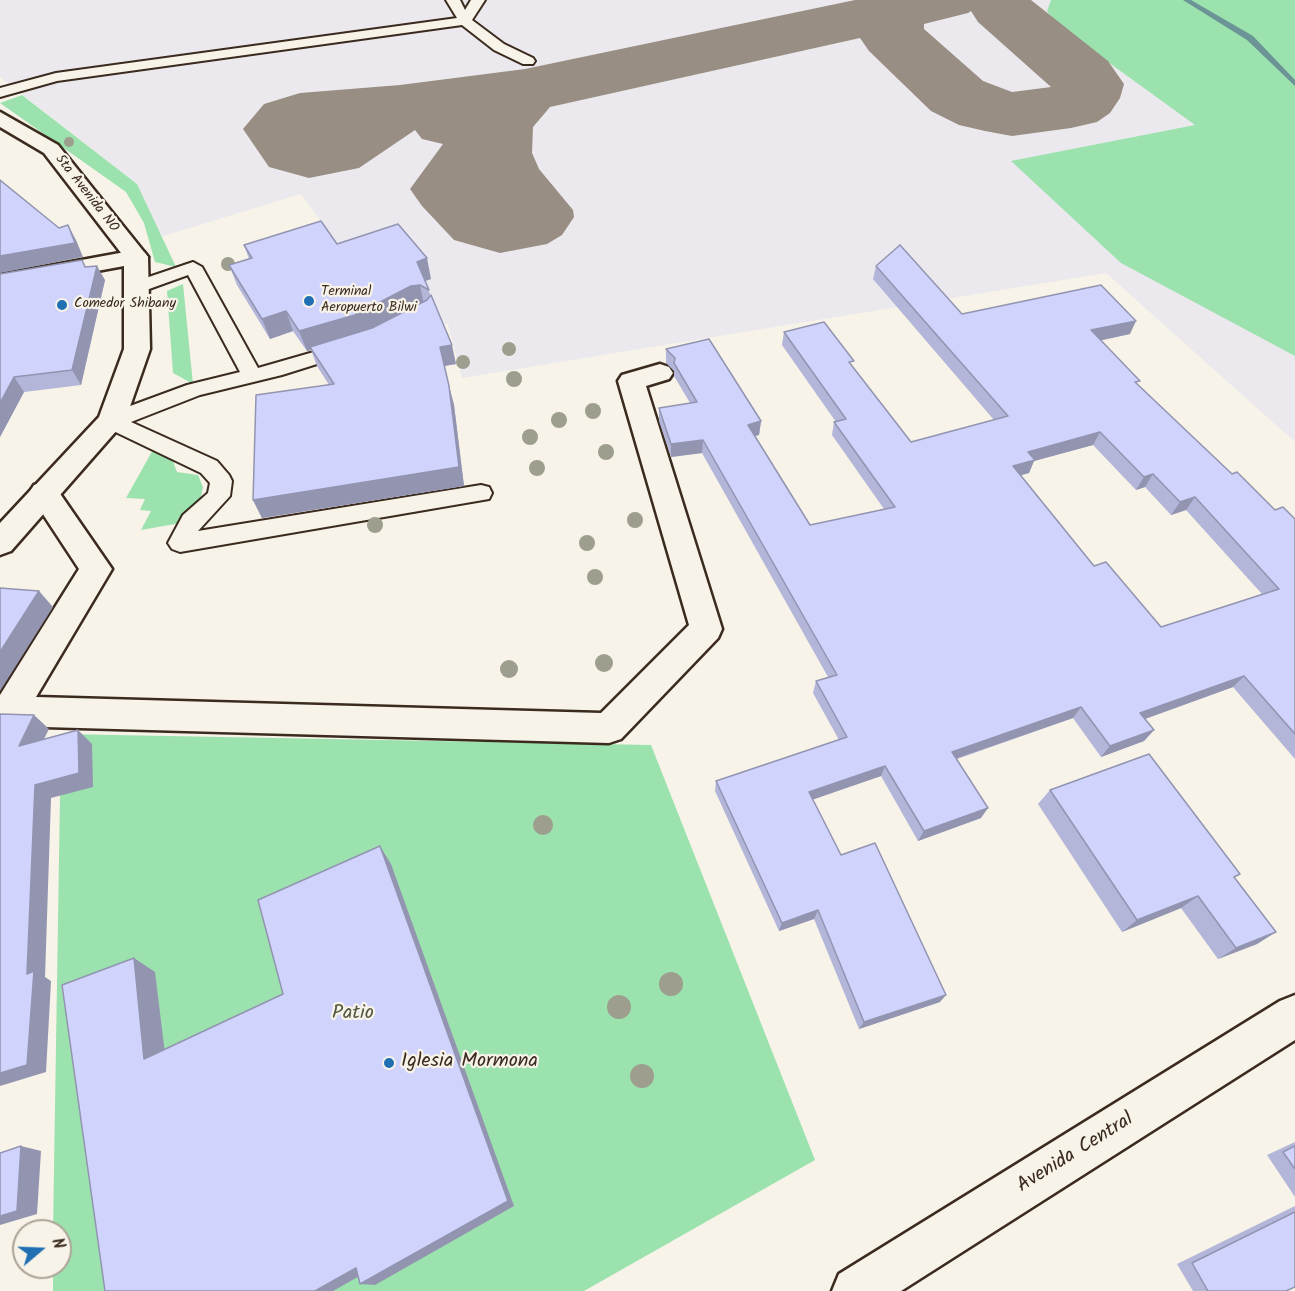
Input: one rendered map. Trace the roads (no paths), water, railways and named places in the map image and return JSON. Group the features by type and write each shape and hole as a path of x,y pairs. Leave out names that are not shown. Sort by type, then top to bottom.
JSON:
{"street":[{"name":"5ta Avenida NO","path":"0,118 51,149 136,257"},
{"path":"0,282 136,257 137,349 111,421 0,543"},
{"path":"44,493 96,569 9,711 609,728 706,629 631,381 660,373"},
{"name":"Avenida Central","path":"856,1291 1295,1016"}],"lane":[{"path":"453,0 465,21 500,47 528,61"},
{"path":"465,21 478,0"},
{"path":"0,93 56,77 465,21"},
{"path":"138,287 193,267 252,375"},
{"path":"111,421 194,390 275,370 359,345"},
{"path":"111,421 209,467 221,481 219,496 191,521 180,543 481,493"}],"waterway":[{"path":"1186,0 1250,38 1295,84"}],"place":[{"name":"Terminal Aeropuerto Bilwi","path":"309,301"},
{"name":"Comedor Shibany","path":"62,305"},
{"name":"Iglesia Mormona","path":"389,1063"}],"park label":[{"name":"Patio","path":"353,1015"}]}
